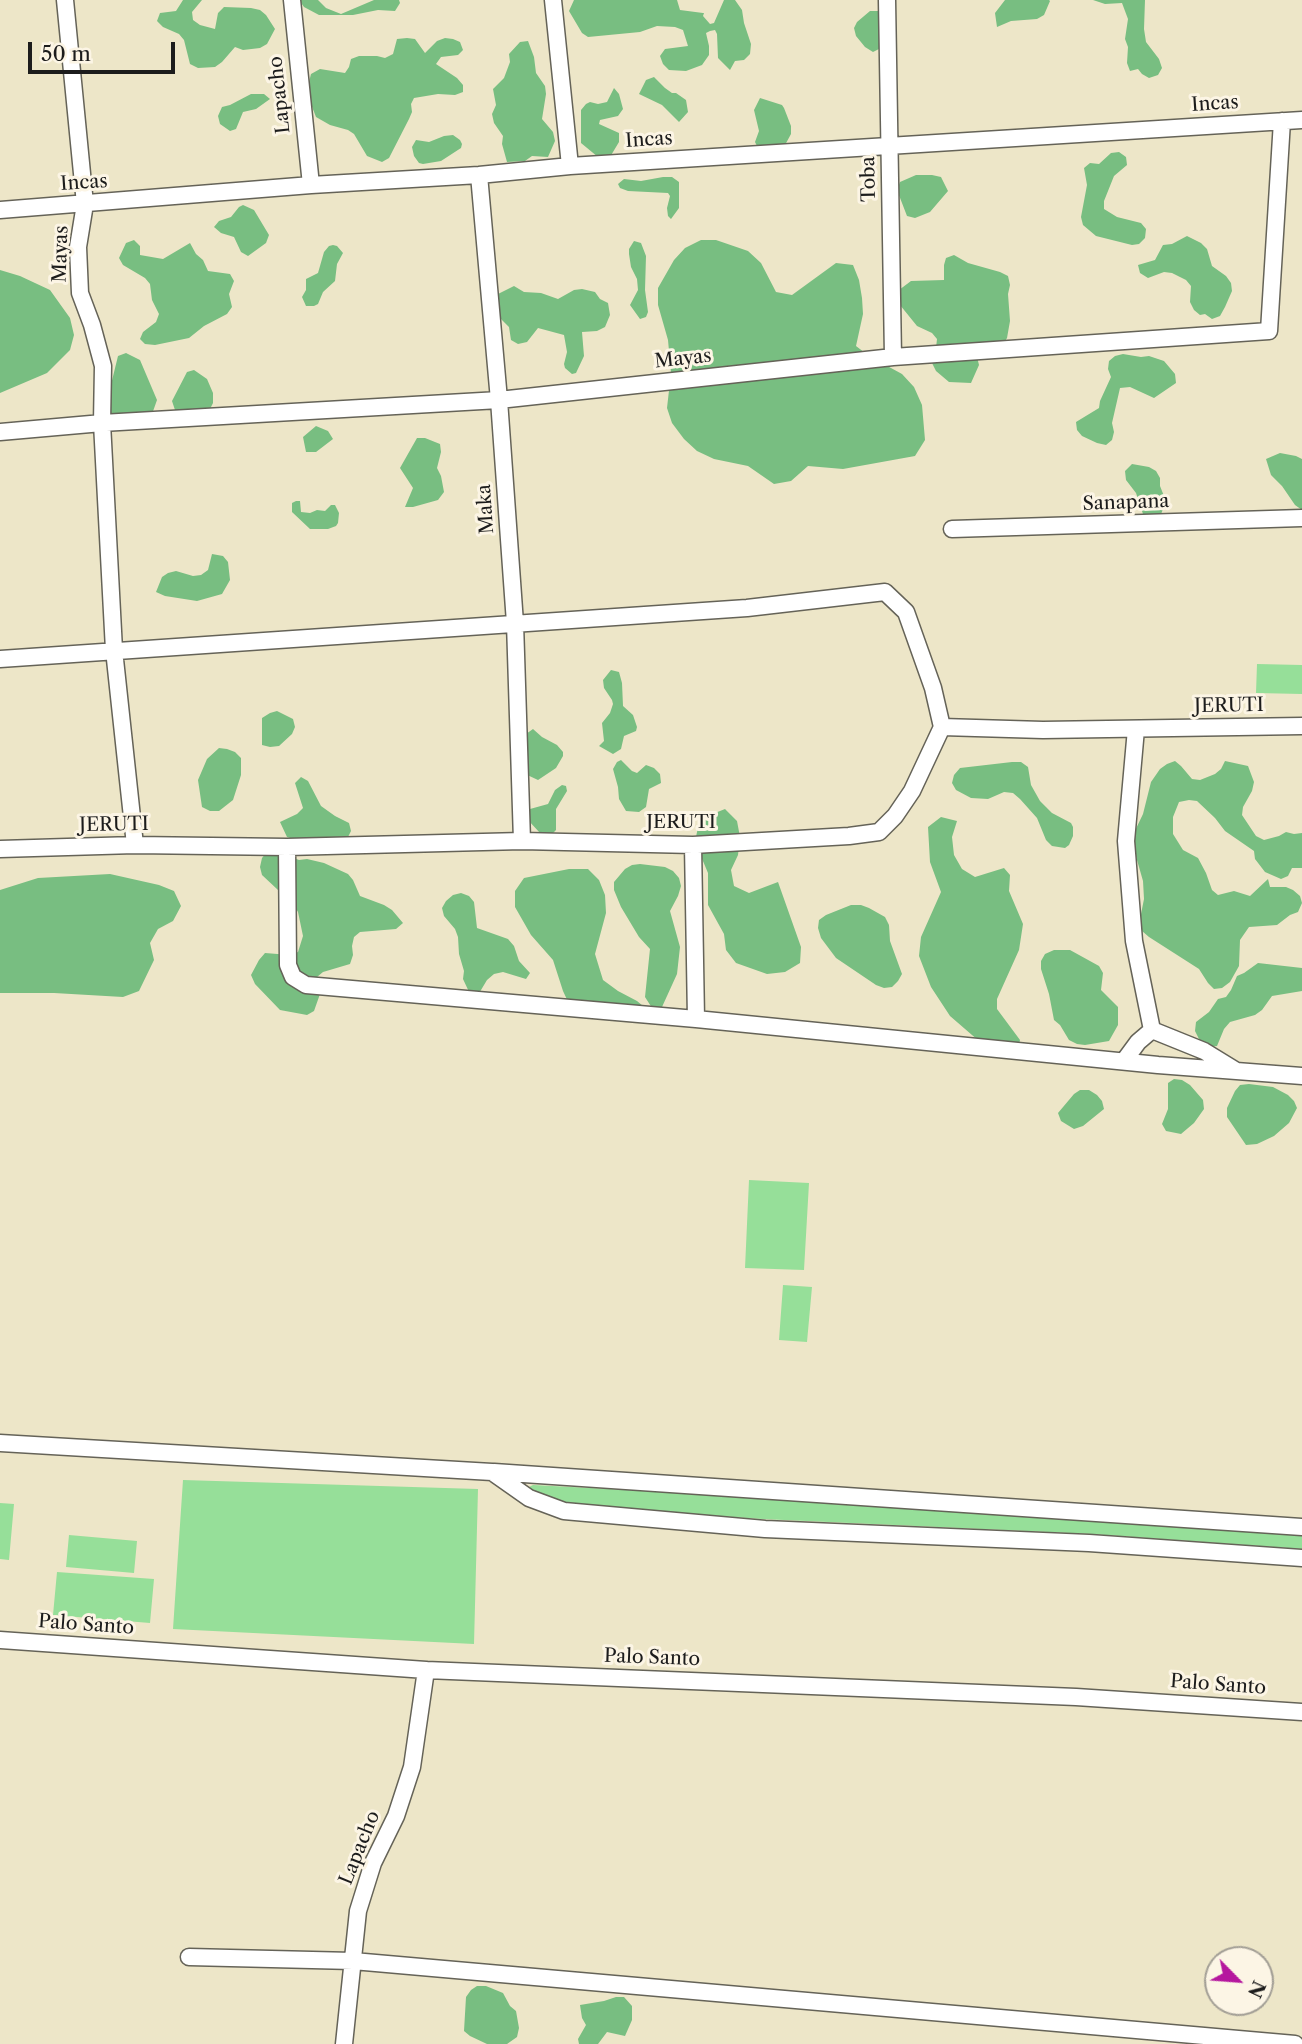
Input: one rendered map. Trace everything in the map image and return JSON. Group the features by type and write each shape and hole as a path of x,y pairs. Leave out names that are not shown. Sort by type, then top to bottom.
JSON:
{"street":[{"name":"Mayas","path":"65,0 85,204 78,247 80,293 103,366 102,423 114,650 135,845"},
{"name":"Lapacho","path":"292,0 311,185"},
{"path":"553,0 570,166"},
{"name":"Toba","path":"887,0 893,357"},
{"name":"Incas","path":"0,210 570,166 1302,120"},
{"name":"Mayas","path":"0,432 102,423 499,400 893,357 1269,331 1282,121"},
{"name":"Maka","path":"479,175 515,623 522,841"},
{"name":"Sanapana","path":"952,529 1302,518"},
{"path":"0,659 747,608 885,592 906,612 933,688 942,727"},
{"name":"JERUTI","path":"0,849 135,845 287,847 522,841 693,845 849,836 879,832 895,816 912,792 942,727 1043,730 1302,726"},
{"path":"1136,729 1126,841 1134,941 1152,1030"},
{"path":"693,845 696,1020"},
{"path":"287,847 288,965 293,977 306,985 1302,1076"},
{"path":"1124,1061 1152,1030"},
{"path":"1152,1030 1204,1051 1237,1071"},
{"path":"0,1443 492,1472 1302,1527"},
{"path":"492,1472 529,1498 564,1511 765,1529 1089,1543 1302,1558"},
{"name":"Palo Santo","path":"0,1640 426,1670 1076,1697 1302,1712"},
{"name":"Lapacho","path":"344,2044 358,1911 373,1863 396,1816 412,1767 426,1670"},
{"path":"189,1957 353,1961 1295,2044"}],"green space":[{"path":"183,0 202,0 192,12 193,20 200,25 215,29 218,13 224,7 251,8 266,15 275,29 267,44 260,48 243,50 235,47 215,67 198,68 190,64 184,40 179,34 163,27 157,21 160,13 176,11"},
{"path":"299,0 318,0 326,8 341,14 374,0 399,0 400,3 395,11 378,10 353,15 319,15 304,7"},
{"path":"574,0 677,0 680,10 704,13 703,16 710,24 714,23 724,0 735,0 742,10 751,44 750,54 744,60 735,61 730,70 718,58 715,30 706,33 709,55 702,65 686,71 669,70 660,56 665,49 688,46 683,30 657,26 640,32 588,37 582,33 569,11"},
{"path":"1005,0 1050,1 1044,15 1037,19 1011,21 997,27 995,13"},
{"path":"1093,0 1145,0 1146,42 1159,59 1162,68 1158,75 1149,78 1138,69 1130,71 1125,39 1128,19 1122,3 1105,4"},
{"path":"870,11 878,11 885,16 881,48 873,52 856,36 854,28"},
{"path":"445,38 460,42 463,50 458,55 441,57 436,64 457,78 463,85 463,92 414,98 409,119 389,158 382,162 367,156 354,134 316,117 309,99 309,82 311,74 320,69 345,73 351,59 359,56 385,58 393,54 397,39 415,39 425,53 437,41"},
{"path":"528,41 536,73 545,86 542,119 553,132 555,141 548,157 532,156 525,161 507,162 502,144 503,136 494,123 492,114 496,105 493,89 504,78 510,62 509,54 520,42"},
{"path":"654,77 665,88 686,100 688,112 679,122 662,105 639,94 646,80"},
{"path":"614,88 619,94 623,109 618,116 600,120 599,124 619,133 619,142 610,157 598,157 581,143 581,110 590,102 607,102"},
{"path":"251,94 264,94 270,99 256,109 243,112 236,129 230,131 220,124 218,116 222,107"},
{"path":"760,98 784,108 791,126 791,134 785,145 765,149 757,146 755,142 759,131 754,110"},
{"path":"453,135 460,140 461,148 441,161 423,164 414,156 412,147 416,140 429,142"},
{"path":"1119,152 1126,157 1127,165 1114,176 1104,201 1104,209 1117,217 1141,223 1146,229 1145,238 1139,244 1132,245 1096,236 1083,225 1081,217 1087,185 1084,168 1090,163 1099,164 1111,153"},
{"path":"916,175 941,177 948,191 930,212 915,218 907,216 897,190 900,182"},
{"path":"672,177 679,182 679,208 671,219 667,208 670,196 668,193 628,191 620,188 618,184 624,179 641,181"},
{"path":"243,205 254,210 269,235 266,243 248,256 241,252 234,237 221,233 214,227 219,221 231,217"},
{"path":"1187,236 1207,249 1212,266 1231,283 1232,291 1225,307 1220,316 1212,319 1194,310 1190,302 1191,286 1186,280 1172,273 1164,272 1148,278 1140,273 1138,265 1155,260 1163,245 1172,244"},
{"path":"134,240 140,246 140,255 163,259 190,243 208,271 230,274 234,281 229,294 232,307 227,314 204,326 189,338 155,345 145,344 140,339 143,332 156,322 159,314 152,300 150,284 123,265 119,258 126,243"},
{"path":"701,240 716,240 748,251 761,263 776,292 792,295 836,263 853,265 859,280 863,314 856,346 902,374 914,387 922,405 925,440 915,456 843,469 808,466 791,481 774,484 748,466 714,459 697,451 684,439 672,423 667,408 671,373 668,340 658,305 658,288 674,260 685,248"},
{"path":"634,241 641,243 646,256 645,290 648,312 646,317 640,319 630,305 638,290 629,254"},
{"path":"333,245 343,253 337,264 335,281 323,292 318,304 306,306 302,297 306,290 306,279 318,273 324,252"},
{"path":"954,255 968,263 1008,276 1010,285 1007,338 1002,346 977,357 979,365 971,383 949,382 936,371 932,363 937,339 932,333 917,326 900,305 899,290 911,281 944,280 946,258"},
{"path":"0,270 50,290 70,318 74,335 70,350 47,373 0,393"},
{"path":"514,286 524,292 541,293 558,299 574,290 582,289 595,292 600,299 608,303 610,315 605,327 597,331 582,332 584,356 576,373 572,374 565,368 567,352 564,335 538,328 527,342 518,344 511,340 509,327 494,306 498,294"},
{"path":"126,353 140,360 157,400 151,417 119,426 105,409 118,356"},
{"path":"1123,354 1149,356 1164,361 1175,374 1176,383 1154,398 1130,387 1120,388 1112,423 1112,440 1106,445 1097,443 1082,436 1077,430 1076,422 1099,408 1111,377 1109,361"},
{"path":"194,370 207,379 213,393 213,403 209,411 181,416 172,401 187,372"},
{"path":"316,426 328,431 333,439 316,452 306,452 303,437"},
{"path":"417,438 440,444 437,468 444,492 438,500 405,507 413,488 400,468"},
{"path":"1280,453 1302,459 1302,510 1271,475 1266,459"},
{"path":"1132,464 1149,467 1156,471 1160,478 1166,501 1160,517 1144,517 1136,493 1126,480 1125,471"},
{"path":"300,501 301,512 310,513 325,511 335,505 339,513 338,523 328,529 310,529 292,512 292,503"},
{"path":"212,554 223,556 228,562 230,580 222,594 197,601 156,592 162,577 168,573 176,571 193,576 201,575 208,570"},
{"path":"1257,664 1302,665 1302,694 1256,693"},
{"path":"611,670 619,672 623,706 633,715 637,727 636,731 624,736 621,749 613,754 599,746 604,741 602,723 613,704 604,688 603,680"},
{"path":"277,711 293,719 295,727 292,734 279,746 262,745 262,718"},
{"path":"533,729 563,752 556,768 538,780 523,773 526,734"},
{"path":"219,748 235,752 241,758 241,775 233,800 219,811 210,811 202,807 198,780 207,759"},
{"path":"621,760 637,773 646,765 660,774 661,783 649,789 646,807 639,812 626,811 619,799 613,769"},
{"path":"1175,761 1192,779 1200,780 1215,774 1225,761 1248,766 1254,782 1242,815 1256,836 1264,840 1286,832 1302,833 1302,868 1292,868 1288,876 1281,879 1265,872 1255,859 1254,851 1225,831 1197,801 1179,802 1173,817 1173,834 1183,850 1198,858 1212,890 1218,895 1234,891 1250,896 1268,879 1270,887 1293,890 1300,896 1302,903 1298,912 1277,925 1249,927 1240,940 1239,966 1230,982 1222,988 1214,989 1199,969 1149,937 1139,924 1144,899 1143,881 1132,837 1143,814 1151,782 1160,769"},
{"path":"1021,762 1028,767 1031,785 1040,801 1052,813 1071,823 1073,836 1065,848 1052,846 1046,840 1037,818 1013,793 1004,792 988,799 971,798 956,790 952,783 960,768"},
{"path":"301,777 308,781 321,806 349,823 351,831 347,839 296,840 287,837 280,822 303,808 295,783"},
{"path":"562,785 566,786 567,791 556,809 556,830 553,833 540,833 528,820 527,812 548,804 555,790"},
{"path":"725,809 737,821 740,837 738,855 731,870 734,886 749,893 778,882 801,947 800,963 785,972 767,974 736,963 726,950 724,934 708,905 708,873 695,842 698,827 710,815"},
{"path":"941,817 957,821 952,837 954,855 962,869 975,877 1004,868 1010,875 1009,891 1023,924 1019,950 997,999 997,1009 1020,1040 1018,1048 994,1054 950,1016 931,987 919,956 921,937 941,892 930,862 928,827"},
{"path":"275,851 299,860 324,863 348,874 360,896 392,910 403,923 396,929 360,932 354,937 350,964 323,972 317,977 320,994 314,1011 307,1015 280,1010 255,984 251,975 265,953 290,955 298,952 303,936 294,905 262,875 262,858 267,852"},
{"path":"640,864 665,867 673,871 681,886 670,911 680,947 677,974 662,1007 654,1011 645,997 650,949 639,937 614,890 614,882 625,869"},
{"path":"569,869 588,869 599,880 605,895 606,913 595,954 603,980 643,1006 570,1006 553,960 531,935 515,907 515,891 524,878"},
{"path":"110,874 174,891 181,906 173,921 158,929 150,943 154,960 139,991 123,997 0,993 0,890 38,878"},
{"path":"461,893 474,902 477,928 508,939 514,946 519,961 530,973 526,979 503,972 494,974 478,995 470,994 463,979 458,937 444,916 442,908 453,895"},
{"path":"851,905 869,908 885,917 889,925 890,941 902,974 892,987 876,985 836,958 821,938 819,920"},
{"path":"1054,950 1070,950 1099,966 1103,973 1101,990 1118,1007 1118,1025 1109,1041 1077,1044 1069,1040 1054,1020 1041,961 1045,954"},
{"path":"1258,963 1302,968 1302,991 1272,996 1255,1015 1230,1022 1217,1046 1209,1047 1199,1039 1195,1031 1196,1022 1209,1012 1218,999 1226,997 1237,976"},
{"path":"1174,1079 1190,1085 1203,1100 1204,1109 1194,1123 1181,1134 1166,1131 1162,1124 1168,1109 1168,1083"},
{"path":"1240,1085 1273,1087 1288,1095 1297,1108 1289,1123 1274,1136 1257,1144 1246,1145 1227,1117 1227,1108"},
{"path":"1080,1090 1089,1090 1097,1095 1104,1109 1083,1126 1074,1129 1061,1121 1058,1113"},
{"path":"749,1180 809,1183 804,1270 745,1268"},
{"path":"783,1285 812,1287 807,1342 779,1340"},
{"path":"183,1480 478,1489 474,1644 173,1629"},
{"path":"533,1485 1302,1529 1302,1549 1092,1534 762,1519 575,1506 531,1491 529,1487"},
{"path":"0,1503 14,1504 9,1560 0,1559"},
{"path":"69,1535 137,1541 134,1573 66,1567"},
{"path":"57,1572 154,1579 150,1623 53,1615"},
{"path":"477,1986 486,1986 503,1993 516,2011 519,2028 517,2037 507,2044 487,2044 464,2031 466,1997"},
{"path":"624,1997 632,2006 632,2020 625,2036 607,2032 598,2044 579,2044 578,2039 586,2025 580,2005"}]}
